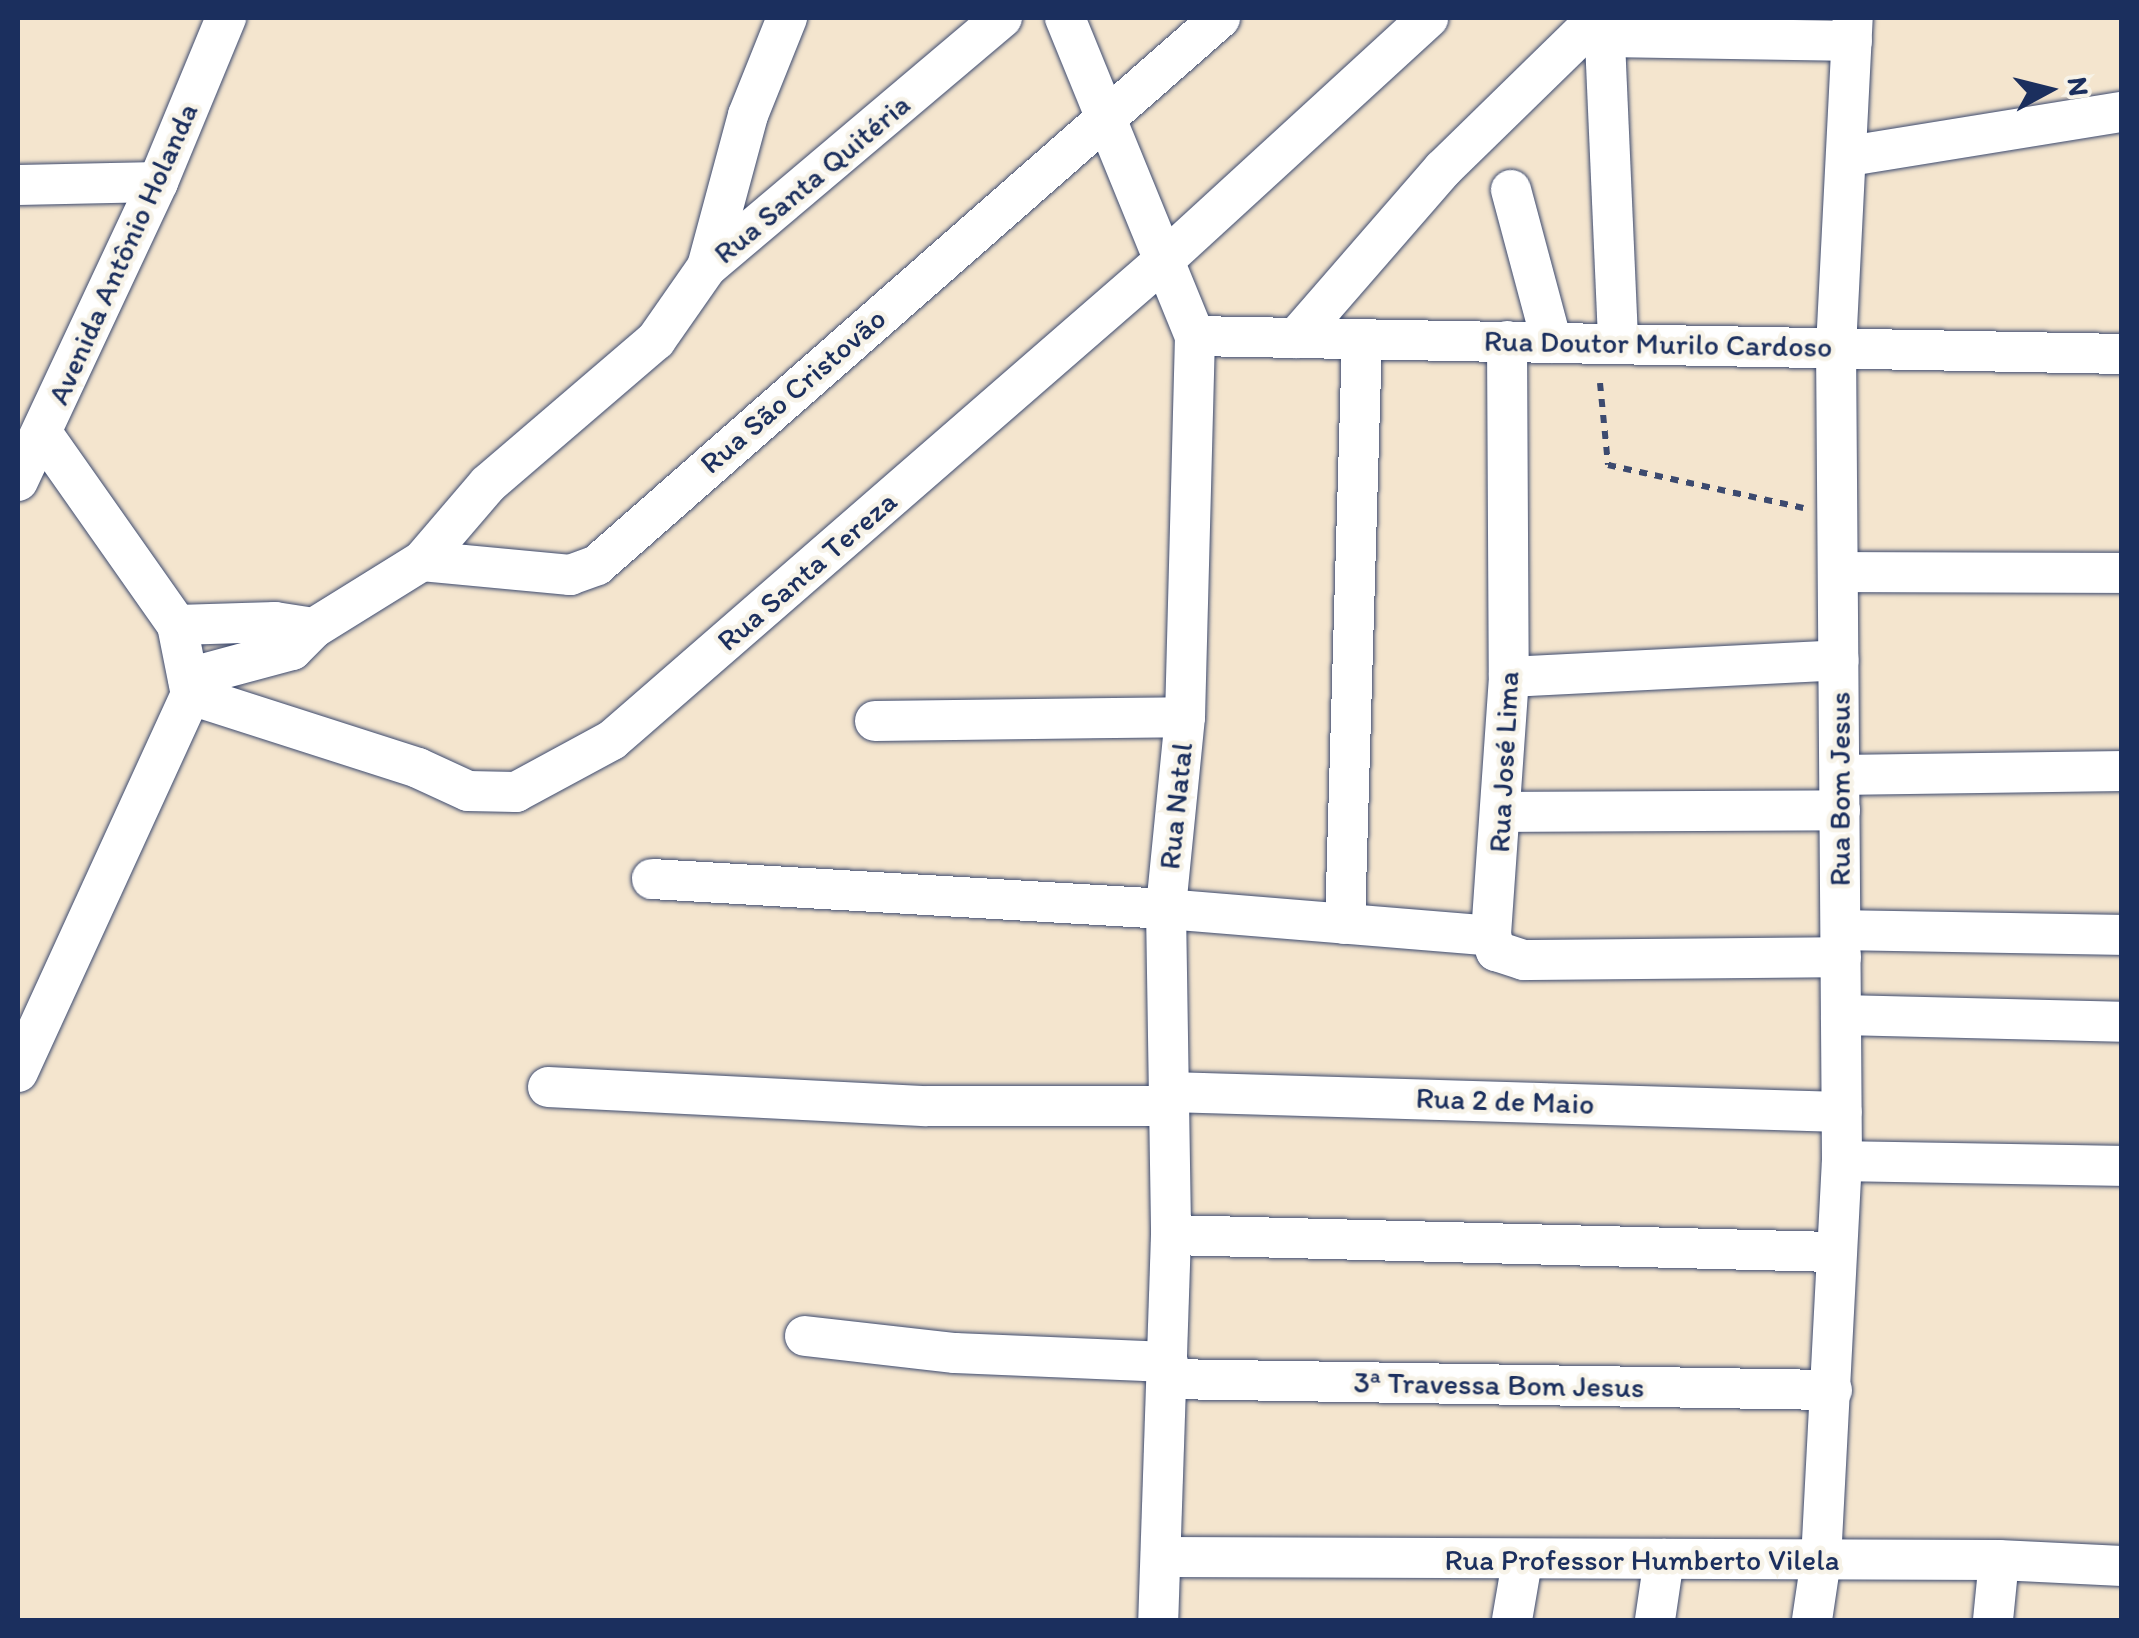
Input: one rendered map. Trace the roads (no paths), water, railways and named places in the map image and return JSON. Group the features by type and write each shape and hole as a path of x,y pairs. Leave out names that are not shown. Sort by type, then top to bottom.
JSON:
{"street":[{"name":"Avenida Antônio Holanda","path":"190,686 177,625 30,433 158,182 226,18"},
{"path":"706,267 748,115 787,18"},
{"name":"Rua Santa Quitéria","path":"422,561 488,484 656,340 706,267 1002,18"},
{"name":"Rua Natal","path":"1065,18 1195,336 1185,717 1166,909 1171,1235 1158,1620"},
{"name":"Rua São Cristovão","path":"422,561 570,575 596,565 1220,18"},
{"name":"Rua Santa Tereza","path":"190,686 418,768 468,791 516,792 612,740 1162,262 1428,18"},
{"path":"1604,24 1607,344"},
{"path":"1296,338 1442,169 1604,24 1853,29"},
{"name":"Rua Bom Jesus","path":"1812,1620 1821,1560 1842,1162 1836,348 1853,29"},
{"path":"1849,156 2122,112"},
{"path":"18,186 158,182"},
{"path":"1511,190 1552,343"},
{"name":"Rua Doutor Murilo Cardoso","path":"1195,336 2122,354"},
{"path":"1345,924 1362,339"},
{"name":"Rua José Lima","path":"1492,936 1504,812 1509,677 1507,341"},
{"path":"18,480 30,433"},
{"path":"18,1072 190,686 292,650 314,628 422,561"},
{"path":"1838,572 2122,573"},
{"path":"177,625 275,622 314,628"},
{"path":"1509,677 1839,660"},
{"path":"875,720 1185,717"},
{"path":"1504,812 1840,793 2122,770"},
{"path":"652,880 1166,909 1492,936 1496,951 1524,960 1726,960 1841,944 2122,935"},
{"path":"1841,1015 2122,1022"},
{"name":"Rua 2 de Maio","path":"548,1087 927,1106 1168,1099 1842,1112"},
{"path":"1842,1162 2122,1166"},
{"path":"1171,1235 1836,1252"},
{"name":"3ª Travessa Bom Jesus","path":"805,1336 1167,1370 1832,1390"},
{"name":"Rua Professor Humberto Vilela","path":"1162,1557 1522,1562 2000,1560 2122,1566"},
{"path":"1656,1620 1664,1559"},
{"path":"1993,1620 2000,1560"},
{"path":"1512,1620 1522,1562"}]}
